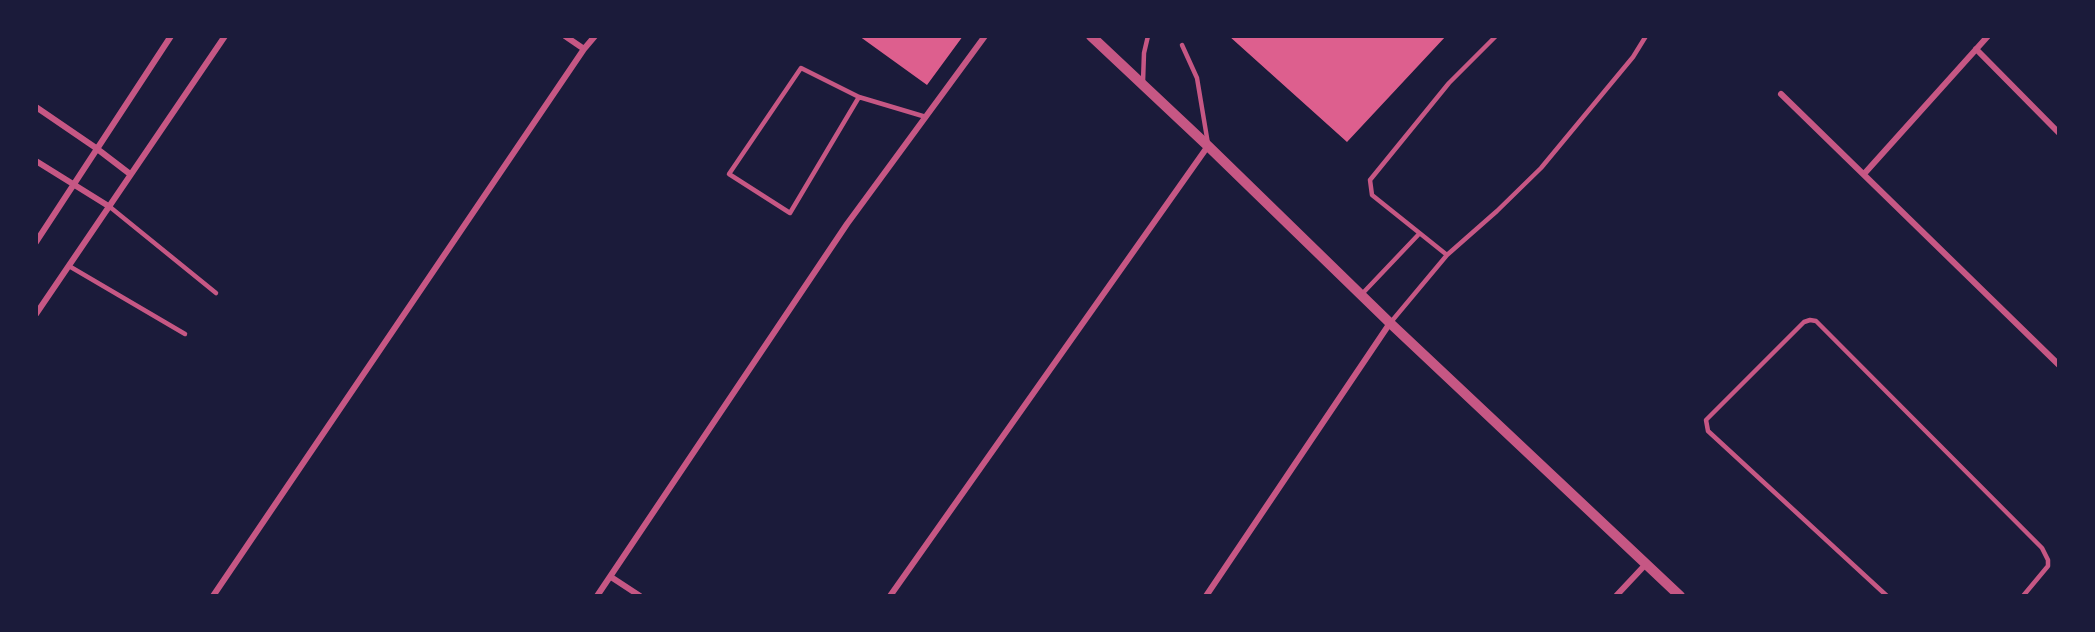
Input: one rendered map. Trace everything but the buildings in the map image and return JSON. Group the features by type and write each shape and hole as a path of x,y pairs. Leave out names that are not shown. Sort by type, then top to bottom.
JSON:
{"street":[{"path":"36,242 171,36"},
{"path":"36,314 225,36"},
{"path":"564,36 584,49"},
{"path":"213,596 595,36"},
{"path":"597,596 847,224 985,36"},
{"path":"1864,174 1988,36"},
{"path":"1097,38 1390,323 1680,596"},
{"path":"1976,49 2059,133"},
{"path":"1782,94 2059,365"},
{"path":"36,107 130,174"},
{"path":"890,596 1208,147"},
{"path":"36,161 110,207"},
{"path":"1206,596 1390,323"},
{"path":"1616,596 1646,564"},
{"path":"611,577 640,596"}],"lane":[{"path":"1143,85 1144,53 1148,36"},
{"path":"1447,255 1372,195 1370,180 1449,83 1496,36"},
{"path":"1390,323 1447,255 1541,168 1633,57 1646,36"},
{"path":"1182,45 1197,78 1208,147"},
{"path":"859,97 790,213 729,174 801,68 859,97 926,117"},
{"path":"110,207 216,293"},
{"path":"1361,295 1419,234"},
{"path":"69,266 185,334"},
{"path":"1887,596 1708,431 1706,426 1706,420 1804,322 1810,320 1816,321 2042,548 2048,560 2048,566 2023,596"}]}
